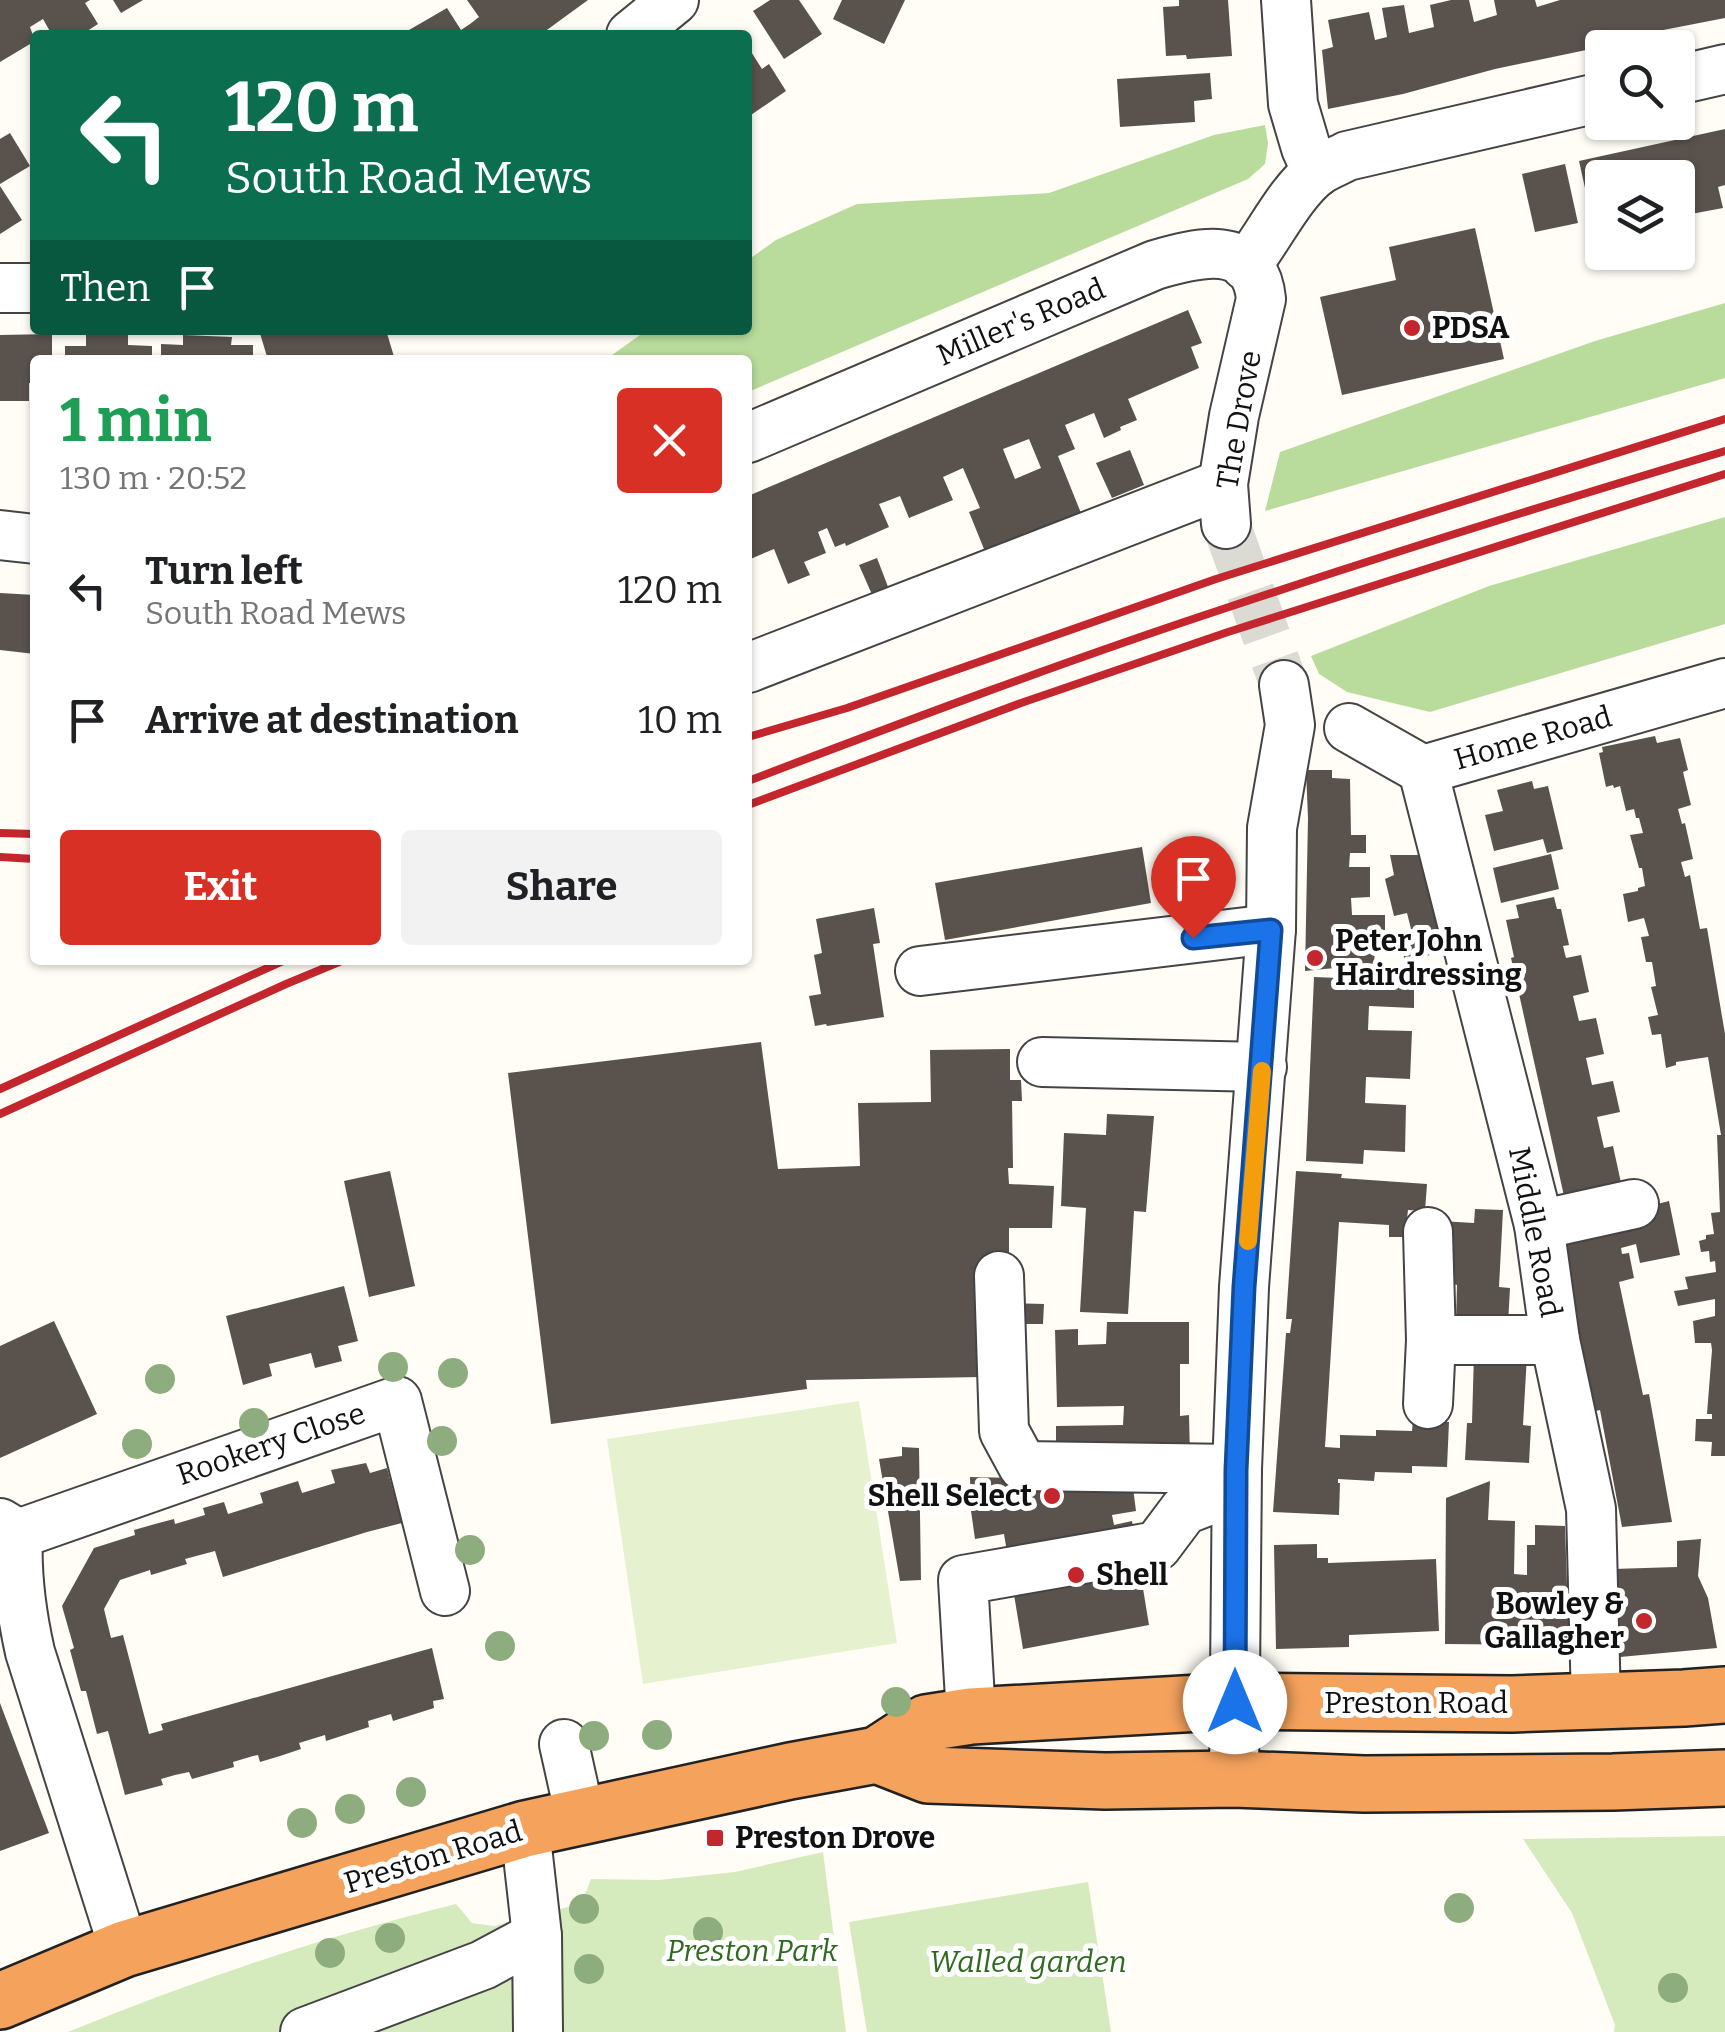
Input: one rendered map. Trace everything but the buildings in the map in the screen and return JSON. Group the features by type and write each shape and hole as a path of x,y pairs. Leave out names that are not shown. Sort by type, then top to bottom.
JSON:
{"highway":[{"name":"Preston Road","path":"0,2001 124,1949 525,1829 877,1755 926,1724 971,1716 1235,1702 1512,1704 1725,1695"},
{"path":"877,1755 928,1775 1106,1781 1234,1779 1383,1784 1725,1778"}],"street":[{"path":"637,30 674,0"},
{"path":"1286,0 1294,104 1317,172"},
{"path":"1695,76 1725,69"},
{"path":"1246,266 1280,216 1317,172 1346,156 1585,101"},
{"name":"Miller's Road","path":"752,436 1155,266 1208,252 1230,256 1246,266"},
{"name":"The Drove","path":"752,667 1224,504 1234,416 1259,318 1260,290 1246,266"},
{"path":"0,288 30,288"},
{"path":"0,535 30,538"},
{"name":"Home Road","path":"1349,728 1422,770 1725,683"},
{"path":"1234,1779 1236,1480 1244,1287 1271,930 1272,828 1290,726 1284,686"},
{"name":"Middle Road","path":"1422,770 1539,1225 1555,1340 1591,1510 1596,1702"},
{"path":"920,971 1271,930"},
{"path":"1042,1062 1262,1067"},
{"path":"1539,1225 1634,1204"},
{"path":"1428,1232 1428,1404"},
{"path":"1000,1276 1004,1431 1022,1466 1236,1480"},
{"path":"1431,1340 1555,1340"},
{"name":"Rookery Close","path":"124,1949 30,1652 9,1528 397,1401 445,1590"},
{"path":"971,1716 963,1580 1158,1546 1184,1510 1236,1480"},
{"path":"564,1744 580,1816"},
{"path":"525,1829 537,1936 538,2032"},
{"path":"304,2032 483,1965 537,1936"}],"green space":[{"path":"1265,125 1265,164 1248,179 752,390 752,355 612,355 640,335 752,335 752,257 776,240 857,204 1049,193 1214,135"},
{"path":"1725,303 1725,378 1265,511 1280,452 1595,341"},
{"path":"1725,517 1725,624 1430,712 1347,692 1319,674 1311,656 1489,586"},
{"path":"859,1401 897,1643 643,1684 607,1439"},
{"path":"1725,1836 1725,2032 1614,2032 1615,2025 1572,1913 1523,1839"},
{"name":"Preston Park","path":"823,1852 846,2032 68,2032 259,1961 456,1904 472,1923 494,1926 576,1905 591,1879 659,1880 735,1872"},
{"name":"Walled garden","path":"1088,1882 1111,2032 867,2032 849,1922"}],"tunnel":[{"path":"1226,524 1284,685"}],"railway":[{"path":"752,736 847,708 1216,579 1725,419"},
{"path":"752,780 1166,628 1725,451"},
{"path":"752,804 1021,703 1228,632 1725,474"},
{"path":"0,833 30,834"},
{"path":"0,857 30,859"},
{"path":"0,1089 274,965"},
{"path":"0,1114 332,965"}],"slow traffic":[{"path":"1248,1241 1262,1071"}],"place":[{"name":"PDSA","path":"1412,328"},
{"name":"Peter John Hairdressing","path":"1315,958"},
{"name":"Shell Select","path":"1052,1496"},
{"name":"Shell","path":"1076,1575"},
{"name":"Bowley & Gallagher","path":"1644,1621"},
{"name":"Preston Drove","path":"715,1838"}],"route":[{"path":"1193,938 1271,930 1244,1287 1236,1470 1235,1702"}]}
